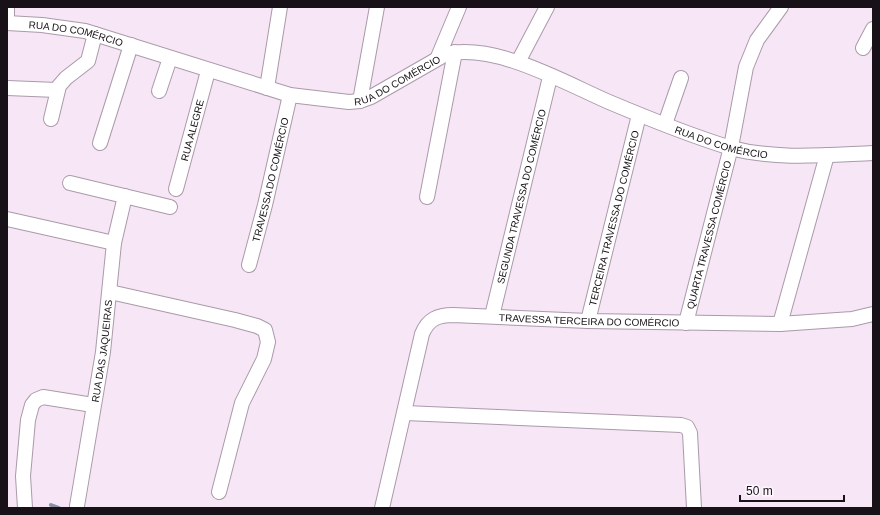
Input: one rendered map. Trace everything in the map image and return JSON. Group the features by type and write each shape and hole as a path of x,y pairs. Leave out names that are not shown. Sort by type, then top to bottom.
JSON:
{"street":[{"path":"7,7 7,23"},
{"path":"267,88 280,7"},
{"path":"360,101 377,7"},
{"path":"438,57 459,7"},
{"path":"518,62 547,7"},
{"name":"QUARTA TRAVESSA COMÉRCIO","path":"686,323 731,148 746,67 757,40 781,7"},
{"name":"RUA DO COMÉRCIO","path":"7,23 62,27 95,34 208,71 267,88 290,94 339,102 360,101 379,92 438,57 456,52 483,53 518,62 639,115 731,148 775,155 873,153"},
{"path":"863,48 873,29"},
{"path":"51,119 57,90 66,78 88,61 95,34"},
{"path":"100,143 131,45"},
{"path":"427,197 456,52"},
{"path":"159,91 170,58"},
{"name":"RUA ALEGRE","path":"176,189 208,71"},
{"name":"SEGUNDA TRAVESSA DO COMÉRCIO","path":"492,316 550,77"},
{"path":"664,124 681,78"},
{"path":"7,88 57,90"},
{"name":"TRAVESSA DO COMÉRCIO","path":"249,265 265,206 290,94"},
{"name":"TERCEIRA TRAVESSA DO COMÉRCIO","path":"588,321 639,115"},
{"path":"780,324 827,155"},
{"path":"70,183 170,207"},
{"name":"RUA DAS JAQUEIRAS","path":"77,506 103,352 114,243 125,196"},
{"path":"7,219 114,243"},
{"path":"110,292 235,320 262,328 266,333 268,342 259,370 242,403 219,492"},
{"name":"TRAVESSA TERCEIRA DO COMÉRCIO","path":"405,413 422,334 433,318 453,314 588,321 780,324 852,319 873,314"},
{"path":"25,508 23,476 28,420 32,405 36,400 43,397 93,405"},
{"path":"382,508 405,413 681,424 687,427 690,433 694,508"}],"waterway":[{"path":"51,505 59,508"}]}
